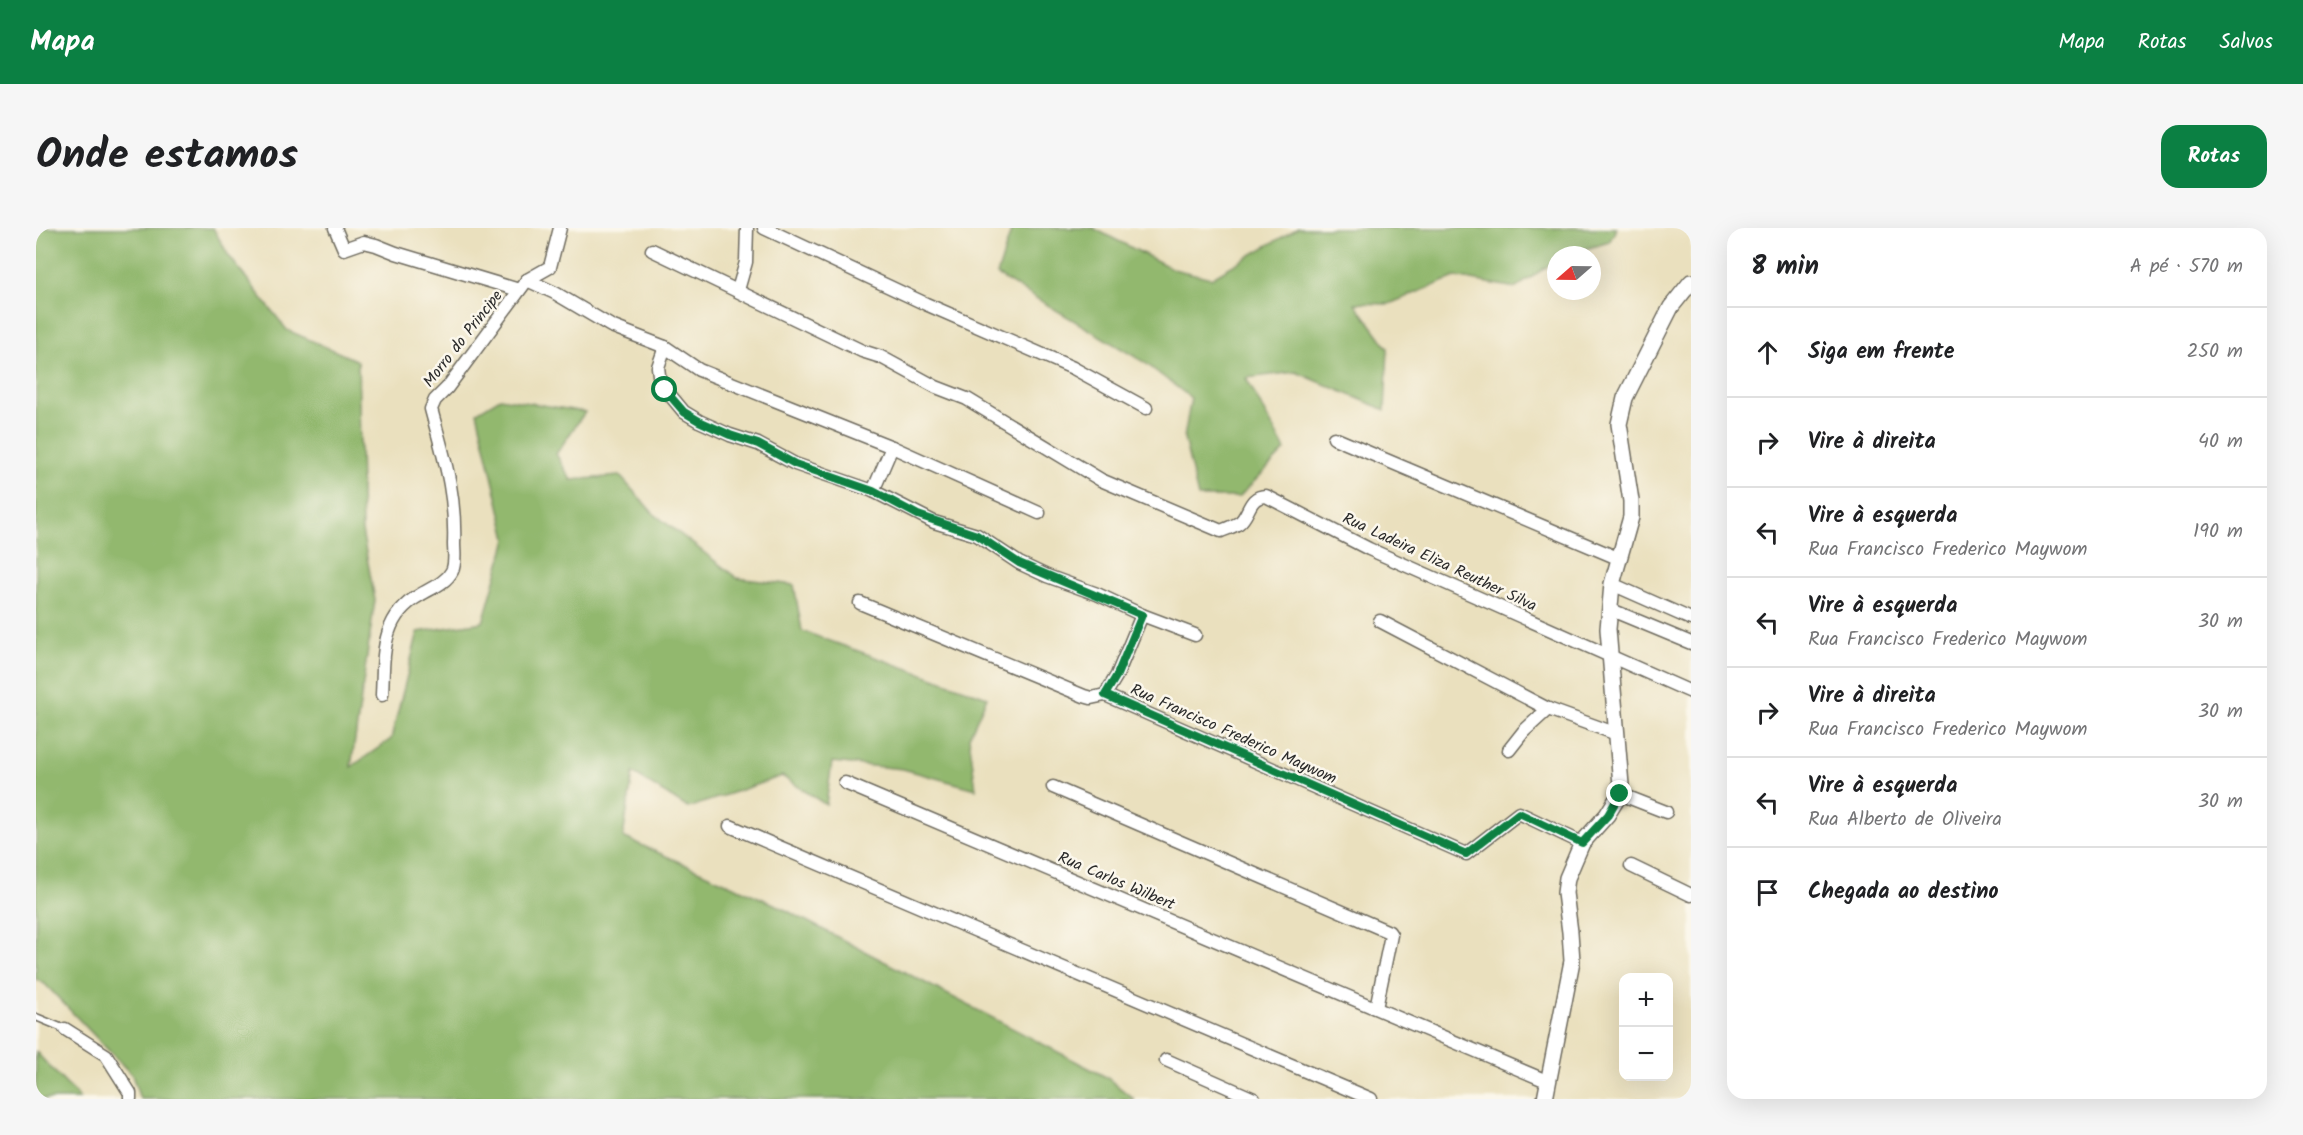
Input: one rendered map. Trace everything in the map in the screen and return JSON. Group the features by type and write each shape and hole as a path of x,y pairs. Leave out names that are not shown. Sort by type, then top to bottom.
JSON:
{"street":[{"name":"Morro do Principe","path":"335,228 344,249 364,243 376,245 469,276 523,285"},
{"name":"Morro do Principe","path":"382,695 384,653 396,613 409,601 446,580 454,565 453,495 447,463 431,409 435,400 447,388 523,285 550,267 561,228"},
{"path":"652,250 738,290 746,262 747,228"},
{"path":"764,228 926,304 1073,368 1146,408"},
{"path":"1545,1099 1572,961 1565,893 1567,878 1582,843 1608,815 1620,794 1621,775 1609,655 1609,609 1612,584 1631,517 1630,493 1619,433 1621,411 1625,398 1671,307 1691,282"},
{"path":"523,285 555,293 611,326 665,347 699,370 892,447 1039,513"},
{"name":"Rua Ladeira Eliza Reuther Silva","path":"738,290 862,351 881,357 936,387 967,399 1101,480 1221,531 1239,523 1252,502 1258,497 1266,496 1369,549 1691,692"},
{"path":"665,347 658,367 660,383 684,412 718,430 758,444 795,464 873,491 918,515 977,535 1019,563 1047,576 1195,635"},
{"path":"1335,438 1620,559"},
{"path":"873,491 892,447"},
{"path":"1612,584 1691,619"},
{"name":"Rua Francisco Frederico Maywom","path":"860,603 1084,696 1091,698 1105,695 1466,854 1519,813 1582,843"},
{"path":"1609,609 1691,643"},
{"path":"1105,695 1117,675 1142,615"},
{"path":"1380,621 1548,709 1617,734"},
{"path":"1509,750 1524,731 1548,709"},
{"name":"Rua Carlos Wilbert","path":"845,783 1549,1082"},
{"path":"1053,787 1389,932 1377,1008"},
{"path":"1620,794 1666,812"},
{"path":"730,826 1371,1099"},
{"path":"1631,866 1691,895"},
{"path":"65,1029 106,1055 130,1093 130,1099"},
{"path":"1166,1060 1254,1099"}],"lane":[{"path":"36,1017 65,1029"}],"green space":[{"path":"36,228 213,228 229,256 287,330 358,361 362,531 375,600 351,767 391,739 418,632 483,622 507,539 477,412 500,398 585,412 556,454 571,480 620,476 653,513 737,578 794,585 802,631 987,697 969,737 976,789 903,769 832,762 826,805 782,776 688,808 633,773 623,837 774,904 1106,1077 1134,1099 140,1099 132,1075 45,984 36,979"},
{"path":"1012,228 1093,228 1173,269 1211,278 1298,228 1617,228 1609,242 1595,246 1547,246 1547,266 1516,288 1455,277 1389,304 1355,303 1388,348 1385,410 1296,372 1246,378 1285,450 1239,497 1198,497 1184,438 1191,398 1144,362 997,275"},
{"path":"36,1052 80,1099 36,1099"}],"route":[{"path":"665,390 684,412 699,421 758,444 795,464 826,477 873,491 934,522 977,535 1019,563 1097,594 1142,615 1117,675 1105,695 1466,854 1519,813 1582,843 1608,815 1620,794"}]}
